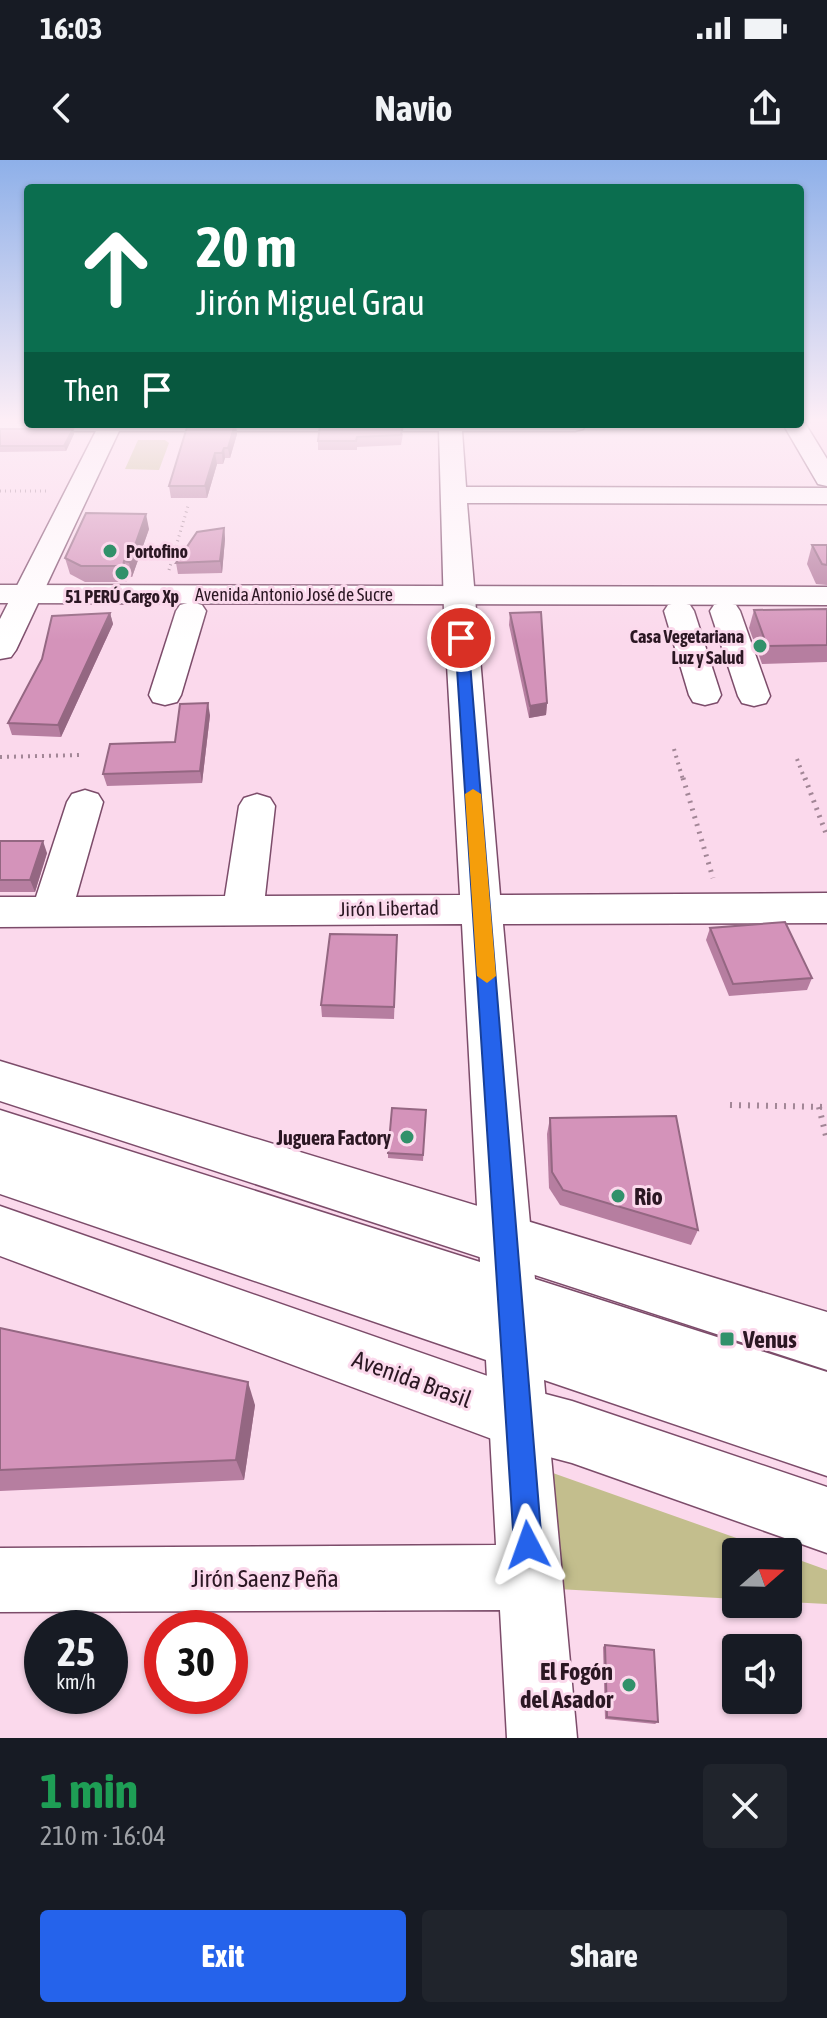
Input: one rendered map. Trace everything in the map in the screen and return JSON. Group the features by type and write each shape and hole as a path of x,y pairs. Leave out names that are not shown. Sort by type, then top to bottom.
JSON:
{"main road":[{"name":"Avenida Antonio José de Sucre","path":"12,603 162,594 679,611 827,611"},
{"name":"Avenida Antonio José de Sucre","path":"12,603 191,611 827,596"},
{"path":"0,1081 827,1341"},
{"name":"Avenida Brasil","path":"0,1231 519,1418 572,1432 827,1520"}],"street":[{"path":"0,650 12,603 76,494"},
{"path":"542,1738 453,495 827,496"},
{"path":"165,695 191,611"},
{"path":"679,611 705,695"},
{"path":"725,611 754,696"},
{"path":"51,912 85,802"},
{"path":"243,910 257,806"},
{"name":"Jirón Libertad","path":"0,912 481,907 827,908"},
{"path":"0,1131 512,1322 560,1356 827,1446"},
{"path":"0,1172 512,1322 827,1401"},
{"name":"Jirón Saenz Peña","path":"0,1580 530,1577"}],"path":[{"path":"162,594 188,506"},
{"path":"674,749 721,908"},
{"path":"0,757 80,755"},
{"path":"797,759 827,836"},
{"path":"730,1105 827,1107"},
{"path":"819,1107 827,1140"}],"shaded area":[{"path":"550,1472 736,1538 722,1538 722,1598 558,1589"},
{"path":"802,1561 827,1570 827,1604 802,1603"}],"building":[{"path":"86,513 146,514 129,562 124,561 123,566 81,566 65,558"},
{"path":"224,528 220,561 176,563 197,532"},
{"path":"812,545 827,545 827,565 822,564"},
{"path":"827,609 827,645 767,646 754,610"},
{"path":"541,612 547,703 530,706 510,613"},
{"path":"110,613 58,725 8,723 42,659 52,616"},
{"path":"208,703 200,771 103,774 110,744 175,742 180,704"},
{"path":"0,841 43,841 30,880 0,880"},
{"path":"785,922 812,978 733,984 710,928"},
{"path":"330,934 397,935 394,1007 321,1005"},
{"name":"Juguera Factory","path":"392,1108 426,1110 423,1155 388,1153"},
{"name":"Rio","path":"676,1116 698,1230 563,1190 552,1172 550,1118"},
{"path":"0,1328 248,1382 236,1460 0,1470"},
{"name":"El Fogón del Asador","path":"605,1645 654,1650 658,1722 607,1717"}],"slow traffic":[{"path":"473,794 487,976"}],"place":[{"name":"Portofino","path":"110,551"},
{"name":"51 PERÚ Cargo Xp","path":"122,573"},
{"name":"Casa Vegetariana Luz y Salud","path":"760,646"},
{"name":"Juguera Factory","path":"407,1137"},
{"name":"Rio","path":"618,1196"},
{"name":"Venus","path":"727,1339"},
{"name":"El Fogón del Asador","path":"629,1685"}],"route":[{"path":"461,638 528,1545"}]}
